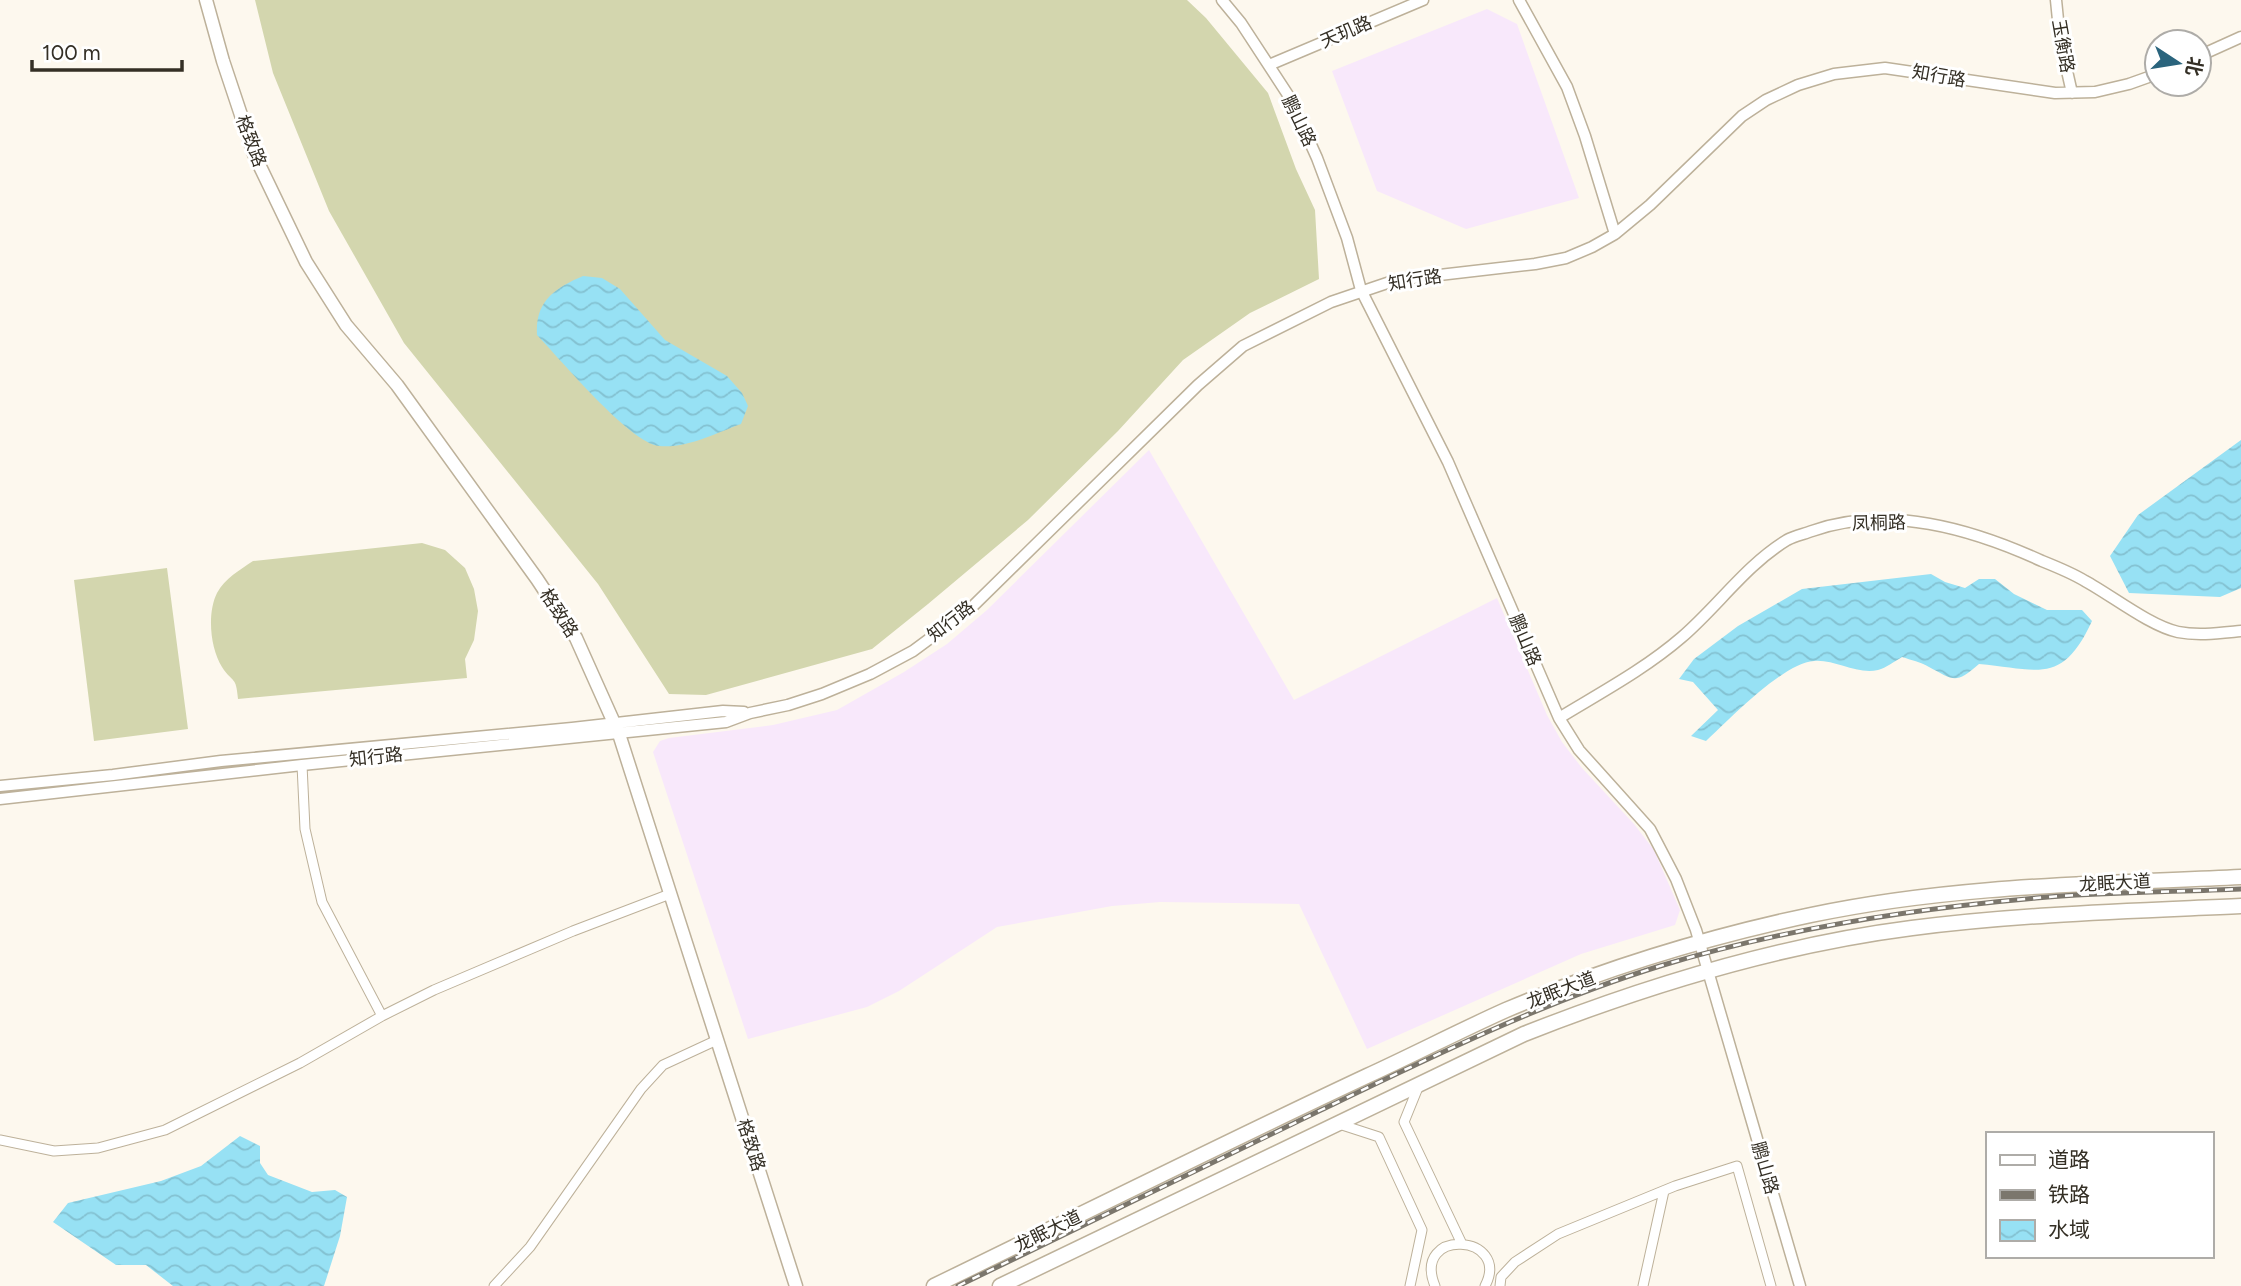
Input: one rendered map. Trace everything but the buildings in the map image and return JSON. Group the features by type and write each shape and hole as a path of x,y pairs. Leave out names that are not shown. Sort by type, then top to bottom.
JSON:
{"main road":[{"name":"格致路","path":"206,0 254,154 306,262 346,324 397,385 544,589 576,638 616,728 796,1286"},
{"name":"龙眠大道","path":"934,1286 1505,1011 1585,980 1700,943 1812,915 1904,899 2000,888 2241,877"},
{"name":"龙眠大道","path":"1000,1286 1524,1034 1602,1003 1817,944 1910,928 2004,917 2241,906"}],"street":[{"name":"鹏山路","path":"1222,0 1241,23 1290,98 1317,158 1347,238 1362,290 1448,462 1559,718 1579,750 1650,830 1676,879 1700,943 1800,1286"},
{"name":"天玑路","path":"1269,65 1423,0"},
{"path":"1519,0 1567,87 1615,234"},
{"name":"玉衡路","path":"2056,0 2060,40 2073,93"},
{"path":"2213,50 2241,37"},
{"name":"知行路","path":"0,799 616,728 723,711 750,713 822,694 870,674 913,651 971,608 1189,394 1243,346 1331,302 1396,280 1535,264 1566,258 1592,247 1615,234 1650,205 1742,116 1766,100 1798,85 1834,74 1885,68 2055,93 2095,92 2143,79"},
{"name":"凤桐路","path":"1559,718 1649,663 1675,643 1758,563 1788,539 1831,524 1882,520 1925,523 1975,533 2083,579 2143,617 2176,632 2209,634 2241,631"},
{"name":"知行路","path":"0,786 221,761 572,729 616,728"},
{"path":"302,765 305,829 322,902 382,1016"},
{"path":"0,1140 54,1151 98,1148 166,1130 300,1063 434,990 573,931 670,894"},
{"path":"494,1286 530,1247 607,1134 648,1081 663,1065 718,1040"},
{"path":"1420,1084 1404,1122 1461,1242"},
{"path":"1337,1123 1379,1137 1422,1230 1410,1286"},
{"path":"1489,1273 1500,1281 1515,1262 1558,1234 1664,1191 1737,1166 1771,1286"},
{"path":"1643,1286 1664,1191"},
{"path":"1435,1286 1432,1265 1436,1256 1443,1248 1461,1242 1478,1249 1484,1255 1489,1273 1485,1286"},
{"path":"1416,1262 1432,1265"}],"shaded area":[{"path":"1487,9 1517,24 1579,198 1466,229 1377,191 1332,71"},
{"path":"1149,450 1294,700 1497,598 1547,715 1562,742 1654,850 1680,910 1675,925 1581,954 1367,1049 1299,904 1160,902 1112,906 997,927 899,991 867,1007 748,1039 653,752 660,741 773,725 837,710 904,672 947,644 987,610"}],"green space":[{"path":"255,0 1187,0 1206,18 1268,93 1296,169 1315,210 1319,279 1250,313 1183,360 1118,431 1028,520 872,649 706,695 669,694 598,584 404,343 329,211 273,73"},
{"path":"422,543 445,550 465,568 474,589 478,611 474,640 465,659 467,678 238,699 235,683 218,659 211,630 214,601 228,579 253,561"},
{"path":"167,568 188,729 94,741 74,580"}],"water":[{"path":"583,276 602,278 620,289 665,340 727,376 742,393 748,406 741,424 690,443 659,446 631,431 614,416 537,335 539,313 549,297"},
{"path":"2241,440 2241,588 2220,597 2129,593 2110,556 2138,515"},
{"path":"1931,574 1965,588 1979,579 1995,579 2014,594 2047,610 2082,610 2092,621 2070,656 2046,669 1979,664 1965,675 1954,678 1902,657 1884,668 1870,671 1822,661 1801,664 1787,671 1757,694 1706,741 1691,736 1718,710 1693,682 1679,679 1694,659 1738,626 1802,589"},
{"path":"240,1136 260,1146 260,1163 268,1175 312,1192 335,1190 347,1197 340,1236 324,1286 173,1286 146,1265 116,1265 53,1222 68,1203 161,1181 201,1166"}],"railway":[{"path":"958,1286 1446,1051 1530,1013 1660,966 1800,931 1941,908 2062,896 2241,889"}]}
